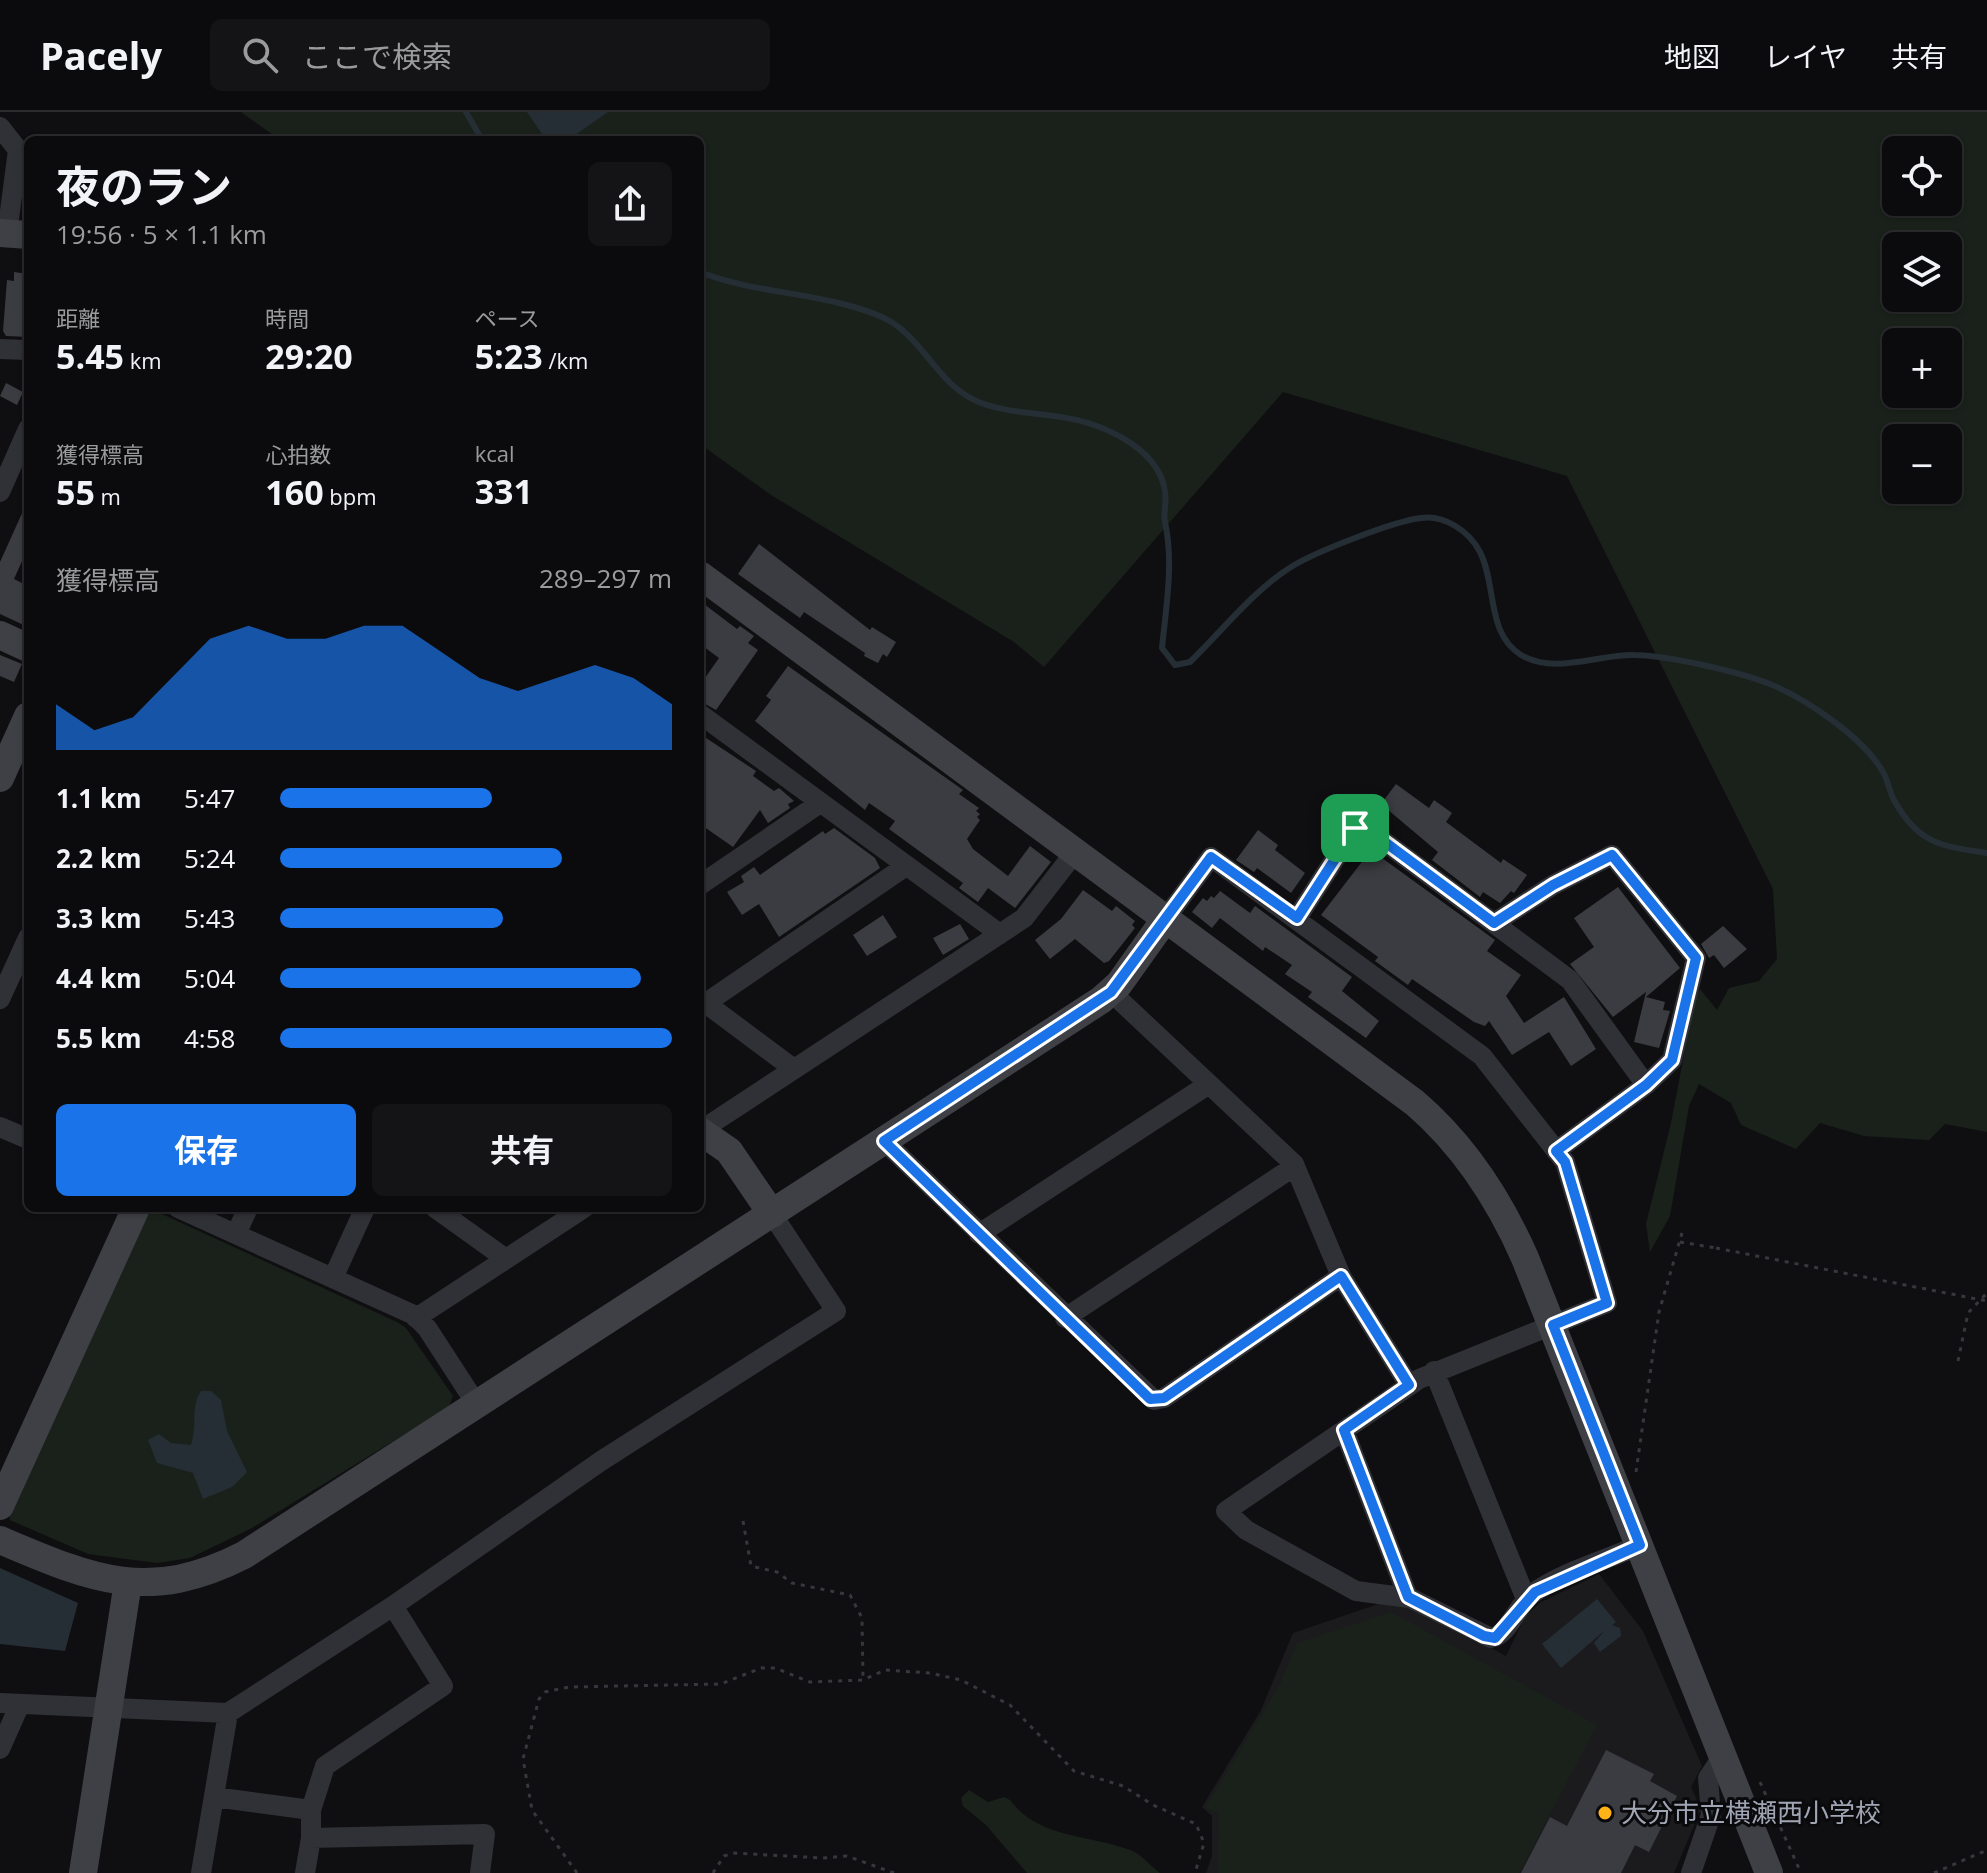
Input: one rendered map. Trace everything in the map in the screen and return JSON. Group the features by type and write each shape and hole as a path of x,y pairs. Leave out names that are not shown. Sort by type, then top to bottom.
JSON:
{"street":[{"path":"0,127 18,150 12,234"},
{"path":"0,349 24,350"},
{"path":"0,492 24,438"},
{"path":"704,578 1415,1103 1445,1130 1477,1169 1500,1206 1553,1325 1769,1873"},
{"path":"0,635 24,646"},
{"path":"704,717 1000,934"},
{"path":"0,778 24,725"},
{"path":"704,882 820,803"},
{"path":"1297,918 1355,828 1366,828 1570,980 1646,1085"},
{"path":"704,1128 1033,910 1076,851"},
{"path":"1494,923 1553,885 1612,855 1696,958 1672,1060 1646,1085 1556,1151"},
{"path":"0,1540 80,1572 128,1582 182,1580 235,1559 1111,992 1211,857 1482,1056 1565,1162 1607,1303 1434,1371 1226,1511 1246,1530 1356,1591 1408,1597 1491,1638 1501,1635 1526,1599 1542,1588 1640,1545"},
{"path":"704,1000 906,866"},
{"path":"0,999 24,947"},
{"path":"1111,992 1295,1166 1341,1276 1409,1385"},
{"path":"704,1002 794,1069"},
{"path":"979,1234 1209,1084"},
{"path":"0,1127 24,1137"},
{"path":"0,1749 10,1703 228,1713 393,1606 601,1461 836,1311 729,1151 704,1134"},
{"path":"884,1141 1146,1396 1157,1400 1341,1276"},
{"path":"1065,1318 1295,1166"},
{"path":"0,1506 134,1212"},
{"path":"187,1212 416,1318 427,1328 477,1405"},
{"path":"236,1234 246,1212"},
{"path":"333,1278 363,1212"},
{"path":"441,1212 506,1259"},
{"path":"416,1318 578,1212"},
{"path":"1434,1371 1526,1599"},
{"path":"1344,1430 1408,1597"},
{"path":"83,1873 128,1582"},
{"path":"305,1873 311,1838 311,1810 325,1766 443,1686 393,1606"},
{"path":"201,1873 228,1713"},
{"path":"1691,1873 1711,1815 1708,1778 1723,1756"},
{"path":"214,1797 311,1810"},
{"path":"311,1838 485,1834 480,1873"}],"path":[{"path":"1636,1478 1659,1312 1682,1233"},
{"path":"1679,1241 1985,1301"},
{"path":"1716,1248 1736,1247"},
{"path":"1958,1361 1968,1313 1985,1301 1987,1293"},
{"path":"743,1521 751,1566 777,1572 792,1583 850,1595 862,1618 863,1680"},
{"path":"577,1873 532,1810 532,1796 523,1771 539,1699 545,1692 569,1687 721,1684 761,1668 775,1668 810,1682 863,1680 885,1670 930,1673 961,1680 1010,1705 1074,1771 1123,1786 1153,1805 1193,1822 1200,1829 1204,1843 1195,1873"},
{"path":"1754,1769 1801,1873"},
{"path":"1934,1873 1987,1850"},
{"path":"713,1873 724,1856 733,1853 823,1858 847,1856 894,1873"}],"shaded area":[{"path":"241,112 1987,112 1987,1132 1945,1124 1929,1140 1864,1136 1820,1123 1796,1149 1741,1125 1731,1103 1699,1084 1689,1106 1670,1216 1650,1252 1646,1224 1671,1123 1694,1002 1700,989 1717,1010 1729,988 1759,981 1777,959 1773,889 1567,476 1283,392 1044,667 1014,642 771,495 704,447 704,136 274,136"},
{"path":"527,112 608,112 574,136 543,136"},
{"path":"147,1212 158,1212 397,1322 406,1328 453,1396 449,1407 252,1528 190,1558 157,1563 88,1554 10,1520 9,1514"},
{"path":"201,1391 211,1391 221,1400 227,1431 247,1472 232,1487 203,1499 193,1473 157,1463 148,1440 159,1434 171,1443 191,1445 196,1403"},
{"path":"0,1568 78,1603 65,1651 0,1644"},
{"path":"1599,1574 1643,1631 1702,1766 1691,1787 1701,1809 1674,1873 1206,1873 1212,1856 1212,1816 1202,1807 1261,1710 1293,1633 1390,1600 1412,1605 1506,1656 1526,1615 1541,1602"},
{"path":"1597,1599 1616,1622 1612,1625 1620,1628 1621,1636 1600,1652 1594,1643 1604,1631 1561,1668 1542,1644"},
{"path":"1391,1612 1597,1725 1519,1873 1218,1873 1219,1813 1205,1808 1279,1686 1297,1643"},
{"path":"969,1790 988,1802 1004,1797 1022,1813 1050,1829 1134,1852 1160,1873 1027,1873 986,1825 963,1806 961,1798"}],"building":[{"path":"14,272 24,273 24,337 6,336 3,331 7,280 14,281"},
{"path":"6,383 23,392 17,405 0,396"},
{"path":"24,509 24,557 14,579 24,584 24,625 0,614 0,562"},
{"path":"759,544 870,630 872,627 896,642 887,657 883,654 878,663 864,656 865,653 804,612 800,618 738,574"},
{"path":"704,604 737,629 740,626 754,636 748,643 758,650 716,710 704,703 704,679 719,658 704,647"},
{"path":"0,655 22,664 14,682 0,676"},
{"path":"788,666 963,790 959,794 979,808 976,811 980,814 977,817 980,820 967,839 973,849 1008,876 1030,846 1051,862 1015,908 988,888 978,902 959,888 963,883 889,829 895,821 869,803 865,810 755,721 771,700 766,696"},
{"path":"704,737 756,771 753,776 774,791 779,788 794,801 788,804 790,808 768,823 760,810 733,847 704,827"},
{"path":"1396,784 1429,808 1434,800 1452,813 1446,822 1501,863 1503,859 1527,875 1514,893 1511,891 1500,903 1483,892 1480,897 1432,860 1438,852 1381,804"},
{"path":"834,828 875,858 880,868 779,937 759,904 742,915 727,892 744,882 741,876 754,867 760,875 823,831 825,834"},
{"path":"1258,830 1278,845 1275,850 1305,873 1291,893 1257,868 1254,872 1236,860"},
{"path":"1371,850 1495,940 1487,951 1521,975 1506,996 1524,1023 1564,997 1596,1049 1571,1066 1549,1032 1512,1055 1489,1021 1485,1026 1474,1022 1412,979 1408,985 1375,961 1378,957 1321,915"},
{"path":"1618,887 1680,968 1646,997 1665,1002 1663,1010 1670,1011 1659,1048 1634,1042 1646,992 1613,1017 1570,964 1594,947 1574,918"},
{"path":"1083,890 1112,911 1116,906 1135,921 1132,925 1135,928 1109,961 1104,963 1075,939 1050,959 1035,940 1061,919"},
{"path":"1220,891 1250,913 1255,906 1352,977 1342,991 1379,1021 1366,1038 1308,997 1312,992 1285,974 1292,965 1265,947 1263,951 1220,918 1212,928 1192,912 1203,898 1207,901"},
{"path":"883,915 897,937 867,956 853,935"},
{"path":"960,924 969,939 943,955 933,938"},
{"path":"1723,926 1747,949 1724,968 1714,955 1709,958 1701,944"},
{"name":"大分市立横瀬西小学校","path":"1606,1750 1654,1774 1650,1781 1677,1796 1649,1852 1635,1845 1621,1873 1521,1873 1550,1817 1567,1826"}],"waterway":[{"path":"466,112 480,136"},
{"path":"704,273 722,280 838,303 882,317 909,336 952,385 981,403 1094,425 1139,449 1156,468 1165,492 1169,569 1162,648 1175,665 1190,662 1264,587 1291,567 1318,553 1393,525 1421,518 1439,519 1463,531 1480,552 1497,622 1510,646 1521,655 1534,661 1562,664 1620,656 1648,656 1703,665 1770,684 1816,709 1862,746 1883,772 1903,815 1922,834 1944,845 1987,853"}],"place":[{"name":"大分市立横瀬西小学校","path":"1605,1813"}],"route":[{"path":"1355,828 1366,828 1494,923 1553,885 1612,855 1696,958 1672,1060 1646,1085 1556,1151 1565,1162 1607,1303 1553,1325 1640,1545 1535,1592 1522,1603 1503,1632 1495,1638 1484,1636 1408,1597 1344,1430 1409,1385 1341,1276 1164,1398 1150,1399 884,1141 1111,992 1211,857 1297,918 1355,828"}]}
